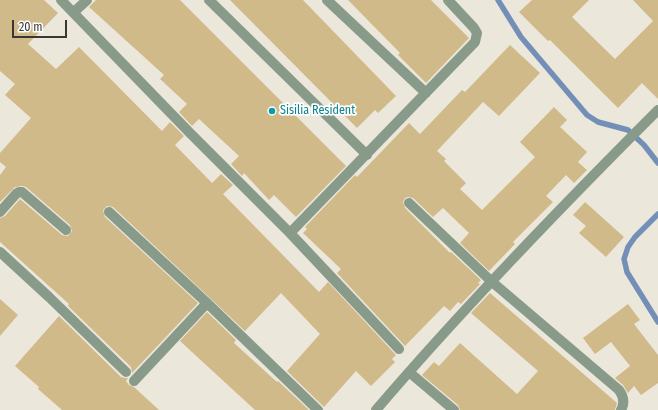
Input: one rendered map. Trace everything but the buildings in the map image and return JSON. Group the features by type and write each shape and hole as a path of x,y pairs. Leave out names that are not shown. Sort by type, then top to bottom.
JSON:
{"street":[{"path":"61,0 189,132 290,233 399,349"},
{"path":"74,12 87,0"},
{"path":"209,0 367,155"},
{"path":"327,0 426,93"},
{"path":"290,233 475,42 477,33 474,28 448,0"},
{"path":"376,410 491,281 658,110"},
{"path":"0,212 16,194 22,192 66,230"},
{"path":"410,203 491,281 619,390 623,396 624,402 621,410"},
{"path":"109,212 207,303 318,410"},
{"path":"0,252 49,297 126,372"},
{"path":"134,381 207,303"},
{"path":"409,372 454,410"}],"waterway":[{"path":"498,0 521,37 587,115 598,122 628,130 644,145 658,163"},
{"path":"658,214 635,237 628,247 624,259 627,272 658,322"}],"place":[{"name":"Sisilia Resident","path":"272,111"}]}
